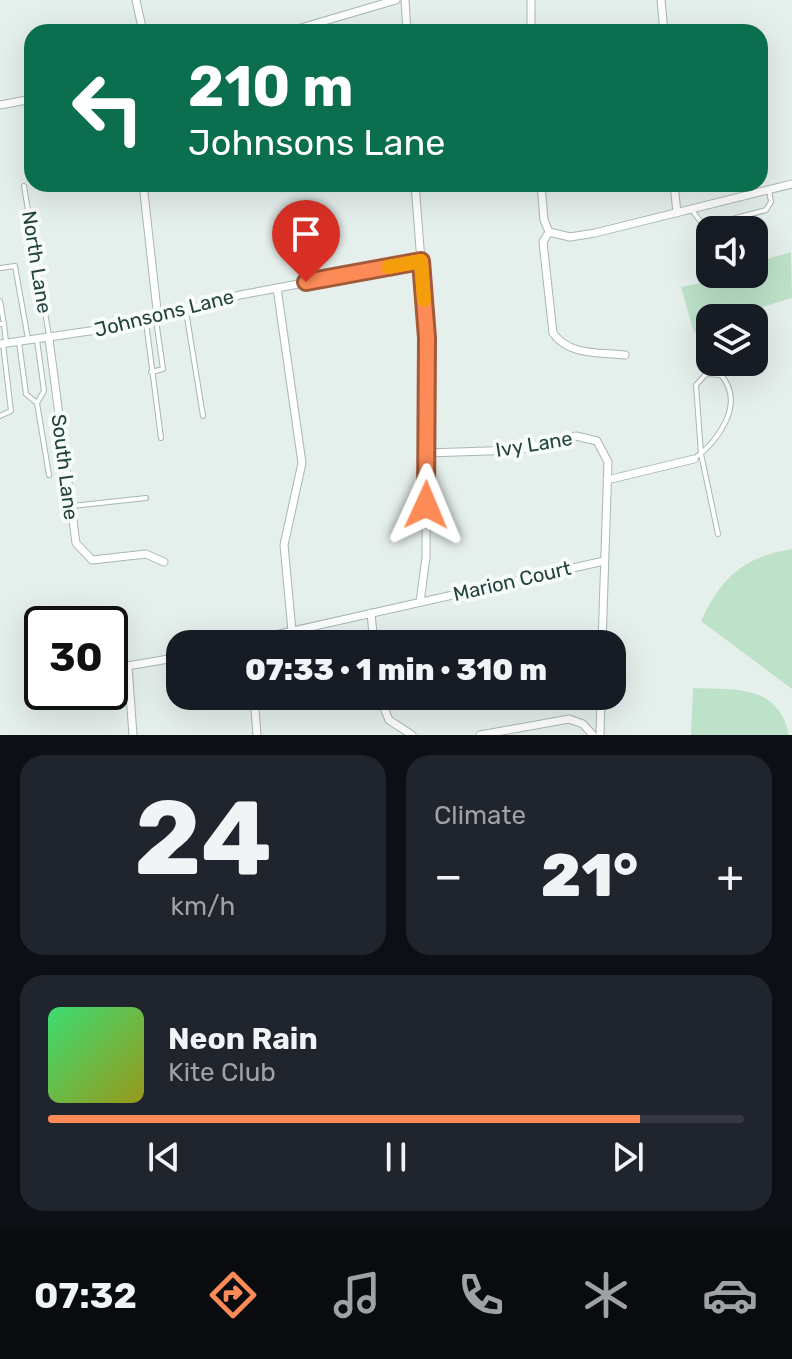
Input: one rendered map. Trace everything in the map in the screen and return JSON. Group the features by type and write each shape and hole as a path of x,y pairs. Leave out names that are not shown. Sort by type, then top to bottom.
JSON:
{"street":[{"path":"136,0 141,24"},
{"path":"314,24 396,0"},
{"path":"405,0 406,24"},
{"path":"531,0 531,24"},
{"path":"661,0 663,24"},
{"path":"0,105 24,100"},
{"path":"769,190 792,184"},
{"path":"144,192 157,320"},
{"path":"416,192 427,338 426,557 420,602"},
{"path":"542,192 544,220 549,232"},
{"path":"675,192 677,213"},
{"path":"549,232 570,237 761,192"},
{"path":"549,232 543,242 553,333 561,344 572,349 625,355"},
{"name":"Johnsons Lane","path":"3,344 157,320 277,288 421,261"},
{"path":"277,288 302,463 284,545 292,630"},
{"name":"South Lane","path":"49,339 76,543 92,560 146,554 164,562"},
{"name":"Ivy Lane","path":"427,453 518,450 588,436 604,448 607,480 602,630"},
{"path":"607,480 698,456"},
{"name":"Marion Court","path":"296,630 604,561"},
{"path":"371,613 373,630"},
{"path":"133,735 128,667 166,660"},
{"path":"255,710 257,735"},
{"path":"385,710 389,720 412,735"},
{"path":"600,735 601,710"},
{"path":"480,735 569,719 583,724 593,735"}],"lane":[{"path":"691,209 701,222 709,225 766,210 771,202 769,190"},
{"name":"North Lane","path":"25,192 49,339"},
{"path":"0,268 15,266 28,341 44,391 37,403 49,475"},
{"path":"0,301 3,369 11,411 0,416"},
{"path":"186,311 203,416"},
{"path":"151,372 163,369 157,320"},
{"path":"146,322 161,438"},
{"path":"28,341 26,394 37,403"},
{"path":"698,456 726,425 728,387 721,375 712,373 701,377 696,385 698,456 718,534"},
{"path":"70,506 146,498"}],"green space":[{"path":"791,252 792,298 768,305 696,304 694,333 681,287 696,284 696,288 768,288 768,259"},
{"path":"792,549 792,689 701,621 717,593 736,572 760,558"},
{"path":"693,688 739,690 765,698 783,718 789,735 691,735"}],"slow traffic":[{"path":"388,267 421,261 424,300"}],"route":[{"path":"306,282 421,261 427,338 426,505"}]}
